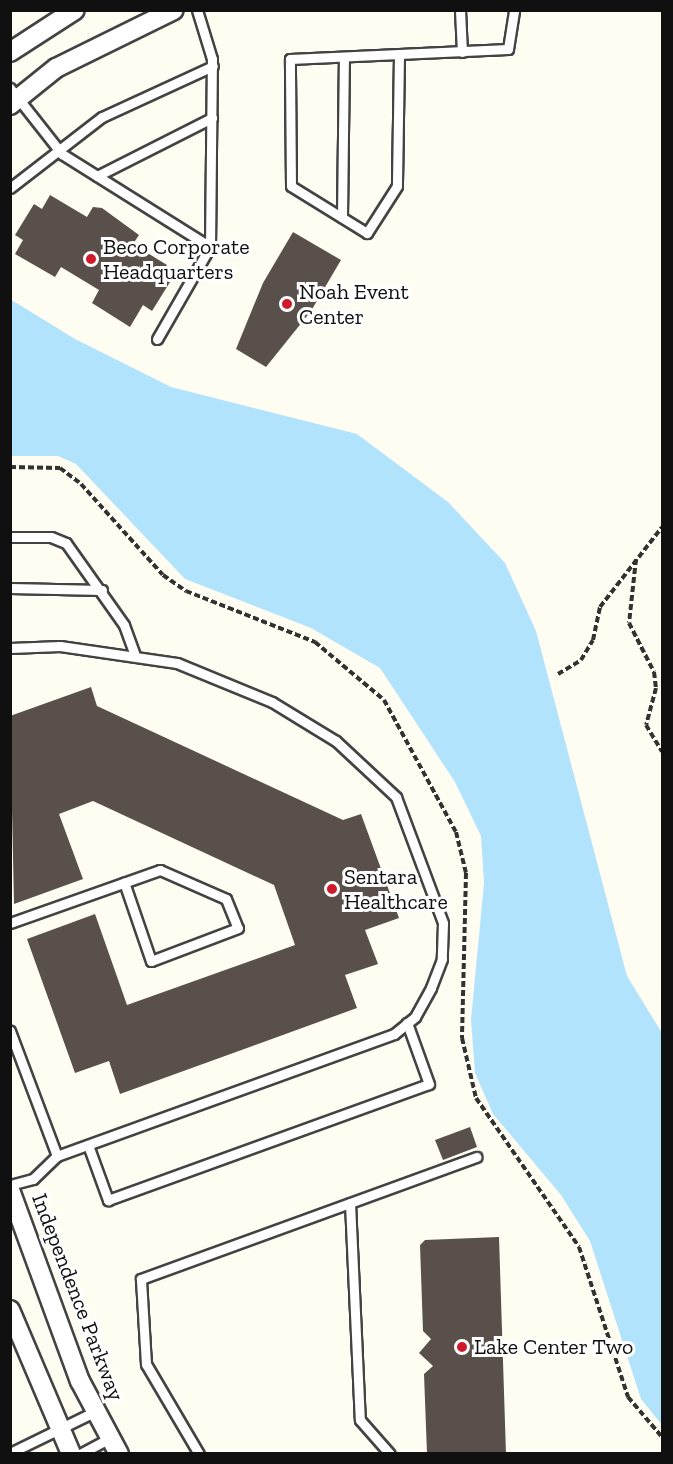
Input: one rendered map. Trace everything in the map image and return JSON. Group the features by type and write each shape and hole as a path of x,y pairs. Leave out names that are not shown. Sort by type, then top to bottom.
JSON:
{"street":[{"path":"10,52 75,10"},
{"path":"13,98 56,68 144,20 174,10"},
{"name":"Independence Parkway","path":"10,1190 96,1411 115,1446"},
{"path":"10,1310 58,1430 71,1454"}],"lane":[{"path":"157,339 210,247 213,66 197,10"},
{"path":"460,10 462,52"},
{"path":"399,55 397,186 368,233 291,186 290,59 508,49 513,10"},
{"path":"342,217 344,57"},
{"path":"10,188 57,148 133,100 213,66"},
{"path":"13,98 57,148 96,176 210,247"},
{"path":"96,176 212,118"},
{"path":"10,537 51,537 66,543 102,590 134,653"},
{"path":"10,588 102,590"},
{"path":"10,648 60,646 134,653 177,663 272,702 336,741 396,797 443,923 442,959 407,1023 394,1034 57,1155 33,1179 10,1185"},
{"path":"10,923 124,882 159,870 226,898 237,928 152,961 124,882"},
{"path":"88,1145 108,1200 429,1084 407,1023"},
{"path":"10,1031 57,1155"},
{"path":"199,1454 146,1364 141,1279 477,1157"},
{"path":"350,1203 360,1420 390,1454"},
{"path":"10,1453 96,1411"},
{"path":"81,1454 115,1446"}],"path":[{"path":"10,467 60,468 81,484 163,575 186,591 315,642 384,700 456,832 466,873 462,1038 476,1098 579,1247 628,1396 663,1437"},
{"path":"558,674 581,660 593,640 600,607 663,527"},
{"path":"636,560 629,622 654,672 656,688 646,725 663,752"}],"water":[{"path":"10,299 75,339 171,387 357,434 448,502 505,563 536,631 627,976 662,1033 662,1425 641,1399 590,1241 561,1195 493,1114 475,1073 471,1020 484,883 481,836 455,782 380,668 311,628 185,579 76,464 58,456 11,456"}],"building":[{"name":"Beco Corporate Headquarters","path":"50,195 87,217 93,207 102,208 139,235 133,244 167,265 161,276 170,282 152,311 143,305 130,327 92,303 99,290 61,267 55,277 15,254 23,240 15,235 34,204 42,209"},
{"name":"Noah Event Center","path":"293,232 341,260 311,311 266,367 236,349 263,283"},
{"name":"Sentara Healthcare","path":"91,687 97,706 343,820 361,814 399,918 365,930 378,964 345,975 357,1008 120,1094 109,1061 75,1073 27,939 95,914 127,1005 295,945 274,885 93,801 59,814 83,879 14,904 10,716"},
{"path":"470,1127 477,1147 443,1160 435,1140"},
{"name":"Lake Center Two","path":"499,1237 506,1454 427,1454 424,1374 433,1366 419,1353 431,1339 423,1331 420,1245 425,1240"}],"place":[{"name":"Beco Corporate Headquarters","path":"91,259"},
{"name":"Noah Event Center","path":"287,304"},
{"name":"Sentara Healthcare","path":"332,889"},
{"name":"Lake Center Two","path":"462,1347"}]}
